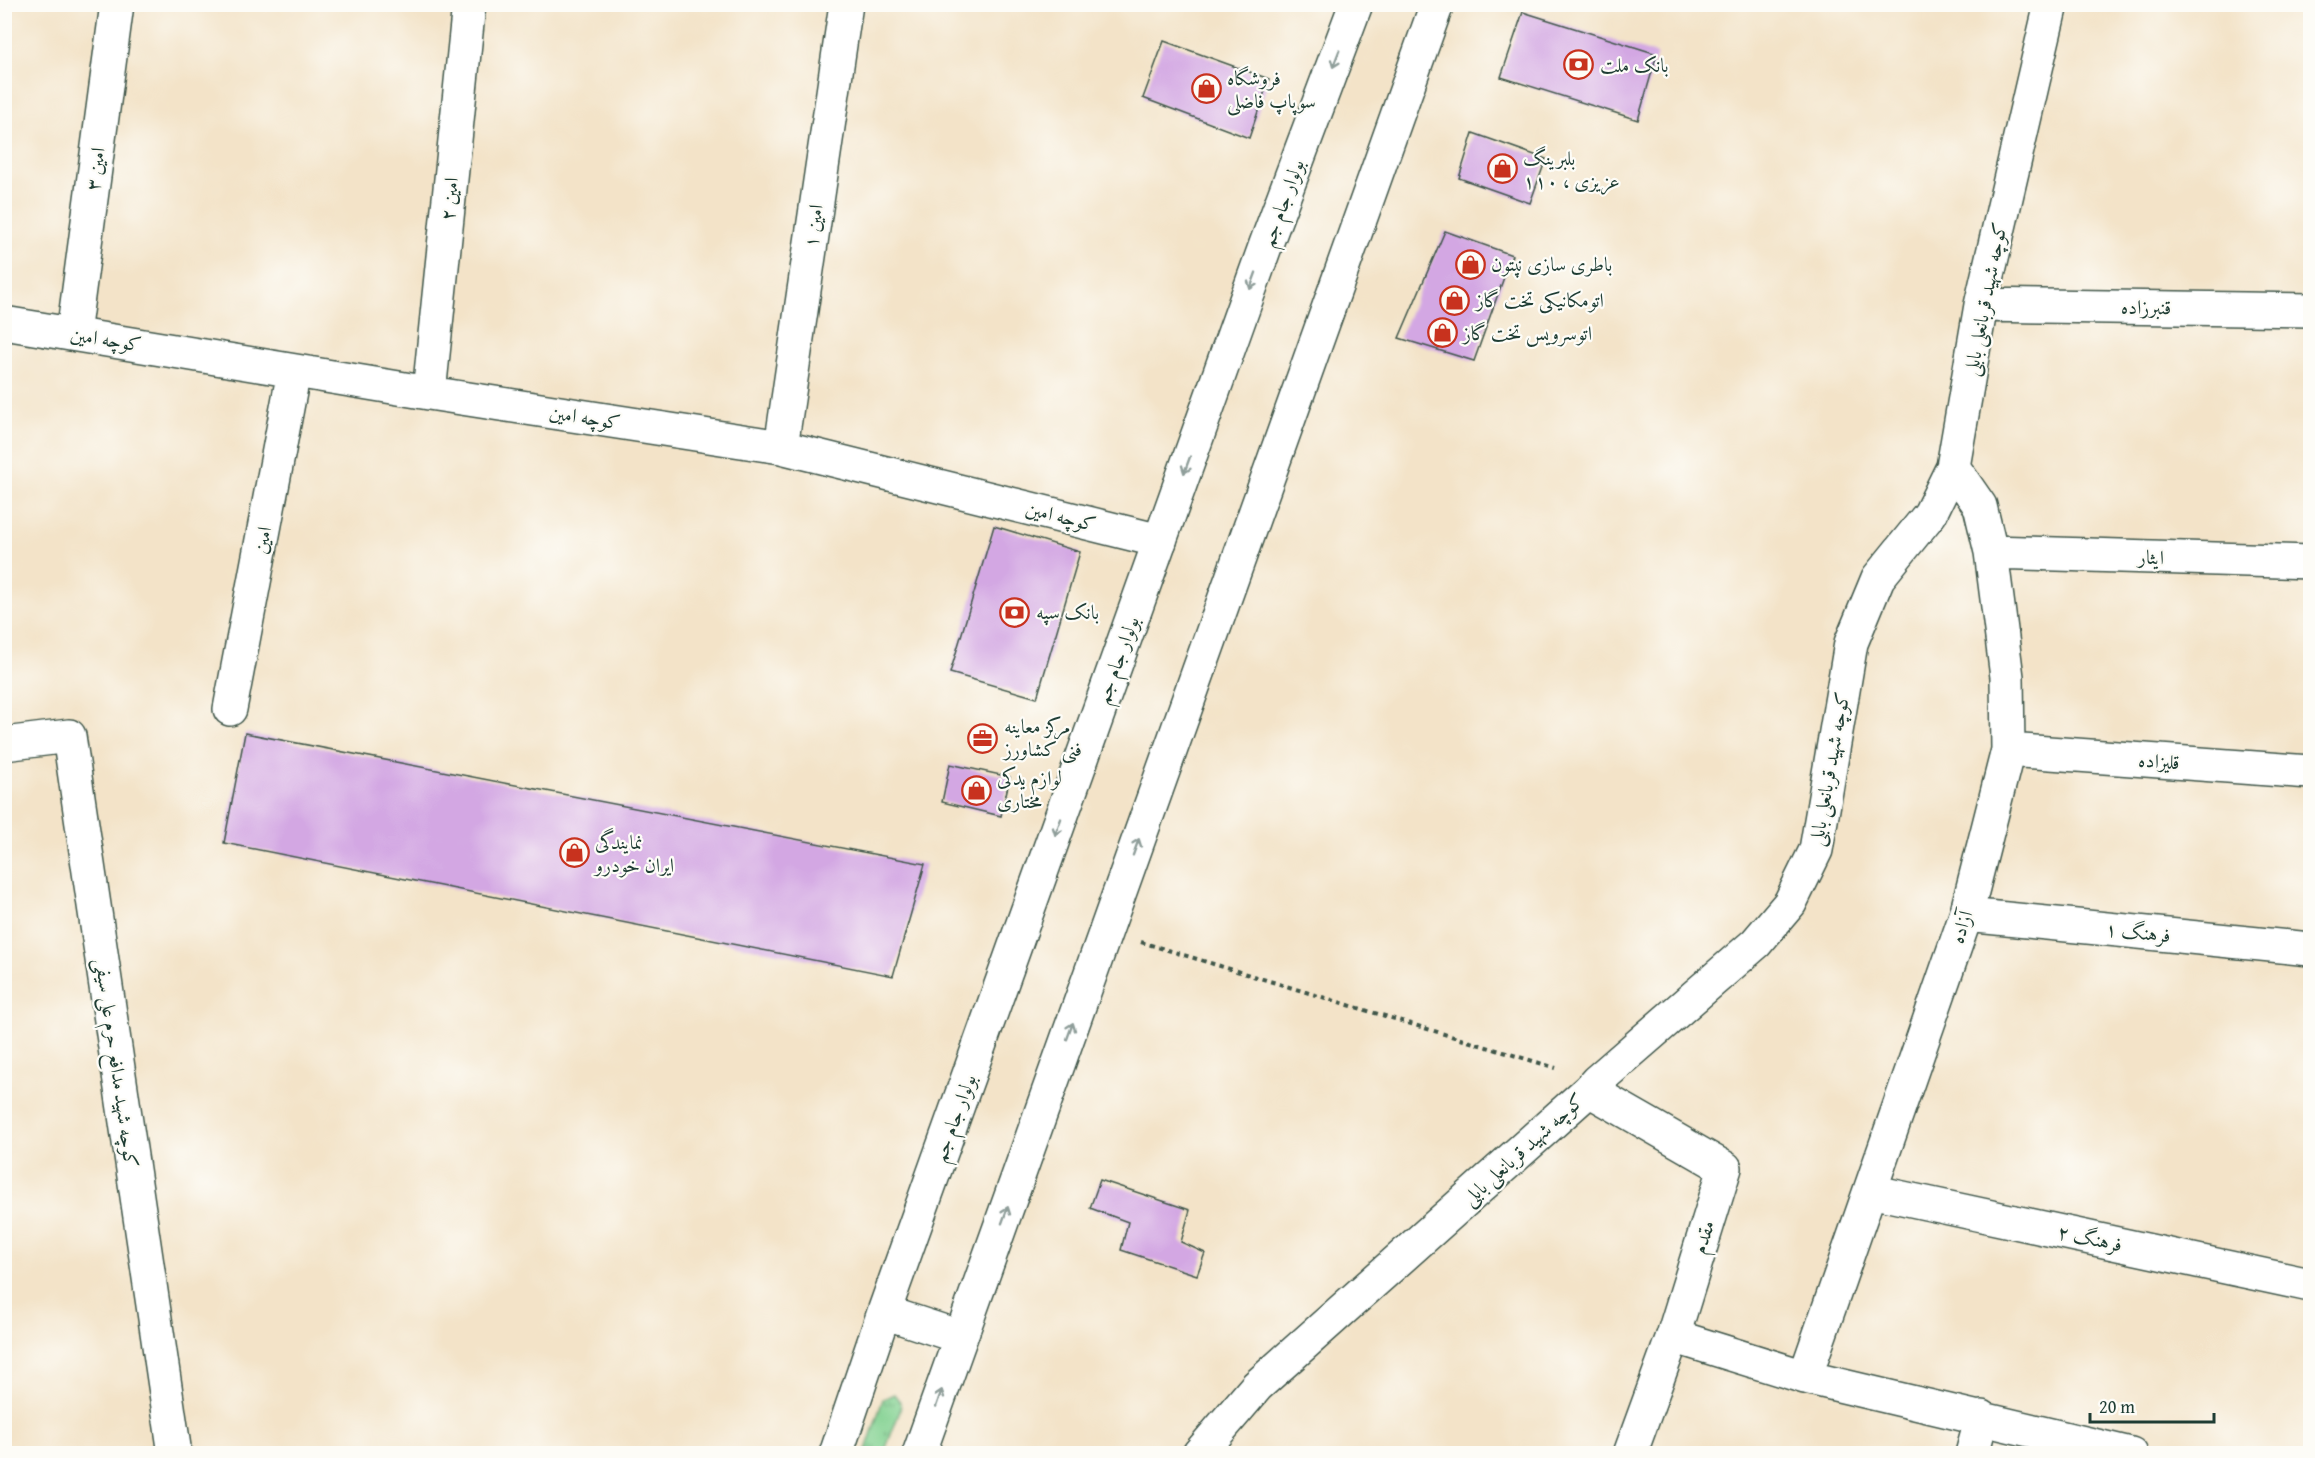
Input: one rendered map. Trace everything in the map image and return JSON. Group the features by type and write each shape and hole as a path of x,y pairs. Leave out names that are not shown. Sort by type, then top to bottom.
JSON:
{"street":[{"name":"امین ۳","path":"73,334 117,4"},
{"name":"امین ۲","path":"429,393 469,4"},
{"name":"امین ۱","path":"781,447 846,4"},
{"name":"بولوار جام جم","path":"836,1454 884,1312 1266,244 1356,4"},
{"path":"919,1454 1437,4"},
{"name":"کوچه شهید قربانعلی بابلی","path":"1198,1454 1257,1386 1593,1085 1756,943 1790,903 1816,850 1851,643 1878,578 1930,514 1953,467 1981,305 2050,4"},
{"name":"قنبرزاده","path":"1981,305 2310,310"},
{"name":"کوچه امین","path":"4,322 429,393 781,447 1160,541"},
{"name":"امین","path":"230,709 294,371"},
{"name":"آزاده","path":"1805,1377 1966,915 2008,750 2007,677 1991,552 1980,506 1953,467"},
{"name":"ایثار","path":"1991,552 2310,562"},
{"name":"کوچه شهید مدافع حرم علی سیفی","path":"4,744 69,736 175,1454"},
{"name":"قلیزاده","path":"2008,750 2310,772"},
{"name":"فرهنگ ۱","path":"1966,915 2310,949"},
{"name":"مقدم","path":"1593,1085 1725,1168 1673,1336 1630,1454"},
{"name":"فرهنگ ۲","path":"1870,1191 2310,1285"},
{"path":"884,1312 960,1337"},
{"path":"1673,1336 1805,1377 2131,1454"},
{"path":"1972,1454 1982,1417"}],"path":[{"path":"1106,931 1593,1085"}],"green space":[{"path":"894,1394 901,1403 900,1411 884,1453 865,1453 883,1399"}],"building":[{"name":"بانک ملت","path":"1523,12 1657,54 1638,120 1501,77"},
{"name":"فروشگاه سوپاپ فاضلی","path":"1164,41 1269,79 1249,138 1143,98"},
{"name":"بلبرینگ ۱۱۰ ، عزیزی","path":"1473,133 1546,159 1530,203 1459,178"},
{"path":"1445,231 1512,255 1474,361 1399,338"},
{"name":"بانک سپه","path":"994,526 1080,552 1037,698 950,673"},
{"name":"نمایندگی ایران خودرو","path":"245,733 925,864 893,976 224,843"},
{"name":"لوازم یدکی مختاری","path":"950,764 1010,777 1001,816 942,802"},
{"path":"1100,1180 1190,1210 1181,1242 1205,1253 1197,1275 1121,1250 1128,1222 1090,1208"}],"place":[{"name":"بانک ملت","path":"1579,65"},
{"name":"فروشگاه سوپاپ فاضلی","path":"1206,89"},
{"name":"بلبرینگ ۱۱۰ ، عزیزی","path":"1502,169"},
{"name":"باطری سازی نپتون","path":"1470,264"},
{"name":"اتومکانیکی تخت گاز","path":"1455,300"},
{"name":"اتوسرویس تخت گاز","path":"1442,333"},
{"name":"بانک سپه","path":"1015,612"},
{"name":"مرکز معاینه فنی کشاورز","path":"983,738"},
{"name":"لوازم یدکی مختاری","path":"976,790"},
{"name":"نمایندگی ایران خودرو","path":"574,853"}]}
